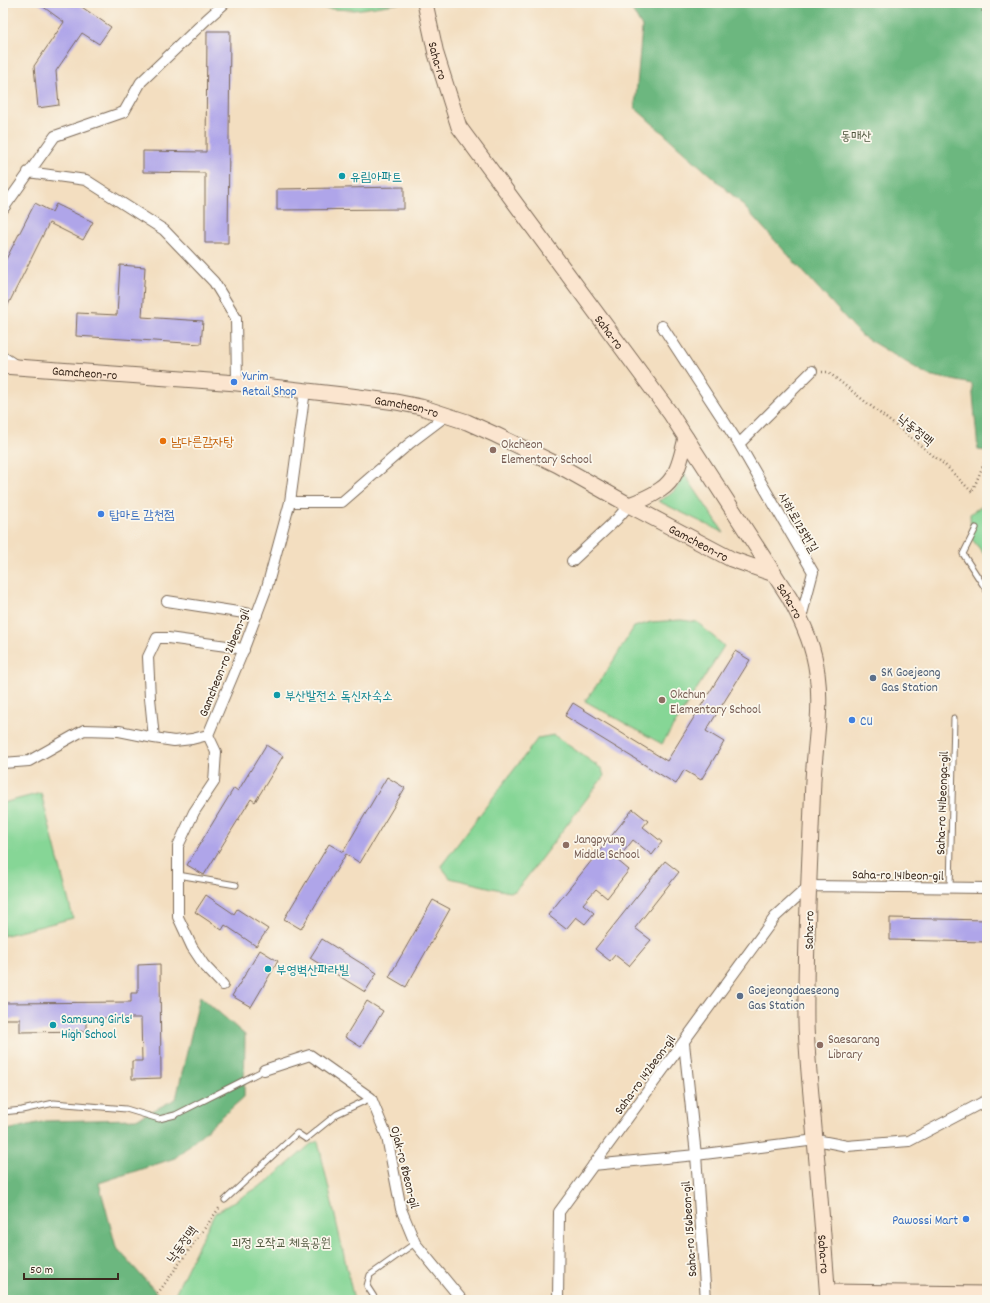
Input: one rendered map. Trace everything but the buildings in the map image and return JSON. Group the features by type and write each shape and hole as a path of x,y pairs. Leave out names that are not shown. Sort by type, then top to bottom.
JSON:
{"street":[{"path":"3,209 54,136 124,112 141,82 226,3"},
{"name":"Saha-ro","path":"425,3 436,54 460,127 670,413 789,597 801,618 814,655 817,673 818,716 808,886 806,1021 807,1060 816,1140 828,1296"},
{"path":"28,172 86,180 164,230 214,282 236,318 237,383"},
{"name":"사하로125번길","path":"662,326 738,444 813,572 801,618"},
{"path":"3,357 20,368"},
{"name":"Gamcheon-ro","path":"3,366 237,383 305,390 396,402 421,407 447,415 488,431 558,465 630,506 731,559 774,574"},
{"path":"738,444 812,371"},
{"name":"Gamcheon-ro 21beon-gil","path":"3,763 29,761 84,730 119,731 174,741 192,740 208,735 244,650 267,587 290,502 305,390"},
{"path":"290,502 342,502 410,443 447,415"},
{"path":"572,561 630,506 661,490 669,482 676,474 686,438"},
{"path":"167,601 257,615"},
{"path":"154,738 148,658 157,638 234,647 244,650"},
{"path":"208,735 216,752 214,782 194,812 178,846 178,917 192,947 204,965 223,985"},
{"name":"Saha-ro 141beon-gil","path":"808,886 987,888"},
{"name":"Saha-ro 142beon-gil","path":"558,1300 559,1212 684,1043 774,916 808,886"},
{"name":"Saha-ro 156beon-gil","path":"684,1043 696,1155 706,1300"},
{"path":"264,1070 310,1056 371,1098"},
{"name":"Ojak-ro 8beon-gil","path":"371,1098 387,1137 401,1209 415,1243 462,1300"},
{"path":"593,1165 696,1155 816,1140 848,1146 909,1140 987,1100"},
{"path":"828,1296 987,1294"}],"lane":[{"path":"976,528 963,554 987,591"},
{"name":"Saha-ro 141beonga-gil","path":"950,888 954,718"},
{"path":"178,875 236,885"},
{"path":"3,1112 22,1110 54,1103 126,1109 159,1119 174,1115 264,1070"},
{"path":"225,1200 297,1133 306,1139 337,1114 371,1098"},
{"path":"376,1300 368,1286 370,1275 415,1243"}],"path":[{"path":"979,3 987,21"},
{"name":"낙동정맥","path":"812,371 828,372 945,465 972,492 987,456"},
{"name":"낙동정맥","path":"152,1300 225,1200"}],"green space":[{"path":"313,3 402,3 354,10 314,8"},
{"name":"동매산","path":"628,3 987,3 987,451 978,450 972,384 928,375 862,336 738,200 635,108 642,27"},
{"path":"683,472 724,533 658,501 668,496 675,490 680,483"},
{"path":"987,502 987,558 971,538 970,514"},
{"path":"681,620 697,622 724,646 662,744 585,701 607,671 634,627 651,622"},
{"path":"554,735 602,769 604,776 515,891 509,892 450,878 441,866 538,738"},
{"path":"41,793 73,918 3,936 3,803"},
{"path":"200,996 245,1035 244,1097 175,1158 99,1183 116,1247 163,1300 3,1300 3,1131 46,1121 136,1119 176,1099"},
{"name":"괴정 오작교 체육공원","path":"318,1141 354,1300 172,1300 215,1213 267,1182 311,1144"}],"place":[{"name":"유림아파트","path":"342,176"},
{"name":"Yurim Retail Shop","path":"234,382"},
{"name":"남다른감자탕","path":"163,441"},
{"name":"Okcheon Elementary School","path":"493,450"},
{"name":"탑마트 감천점","path":"101,514"},
{"name":"SK Goejeong Gas Station","path":"873,678"},
{"name":"부산발전소 독신자숙소","path":"277,695"},
{"name":"Okchun Elementary School","path":"662,700"},
{"name":"CU","path":"852,720"},
{"name":"Jangpyung Middle School","path":"566,845"},
{"name":"부영벽산파라빌","path":"268,969"},
{"name":"Goejeongdaeseong Gas Station","path":"740,996"},
{"name":"Samsung Girls' High School","path":"53,1025"},
{"name":"Saesarang Library","path":"820,1045"},
{"name":"Pawossi Mart","path":"966,1219"}]}
